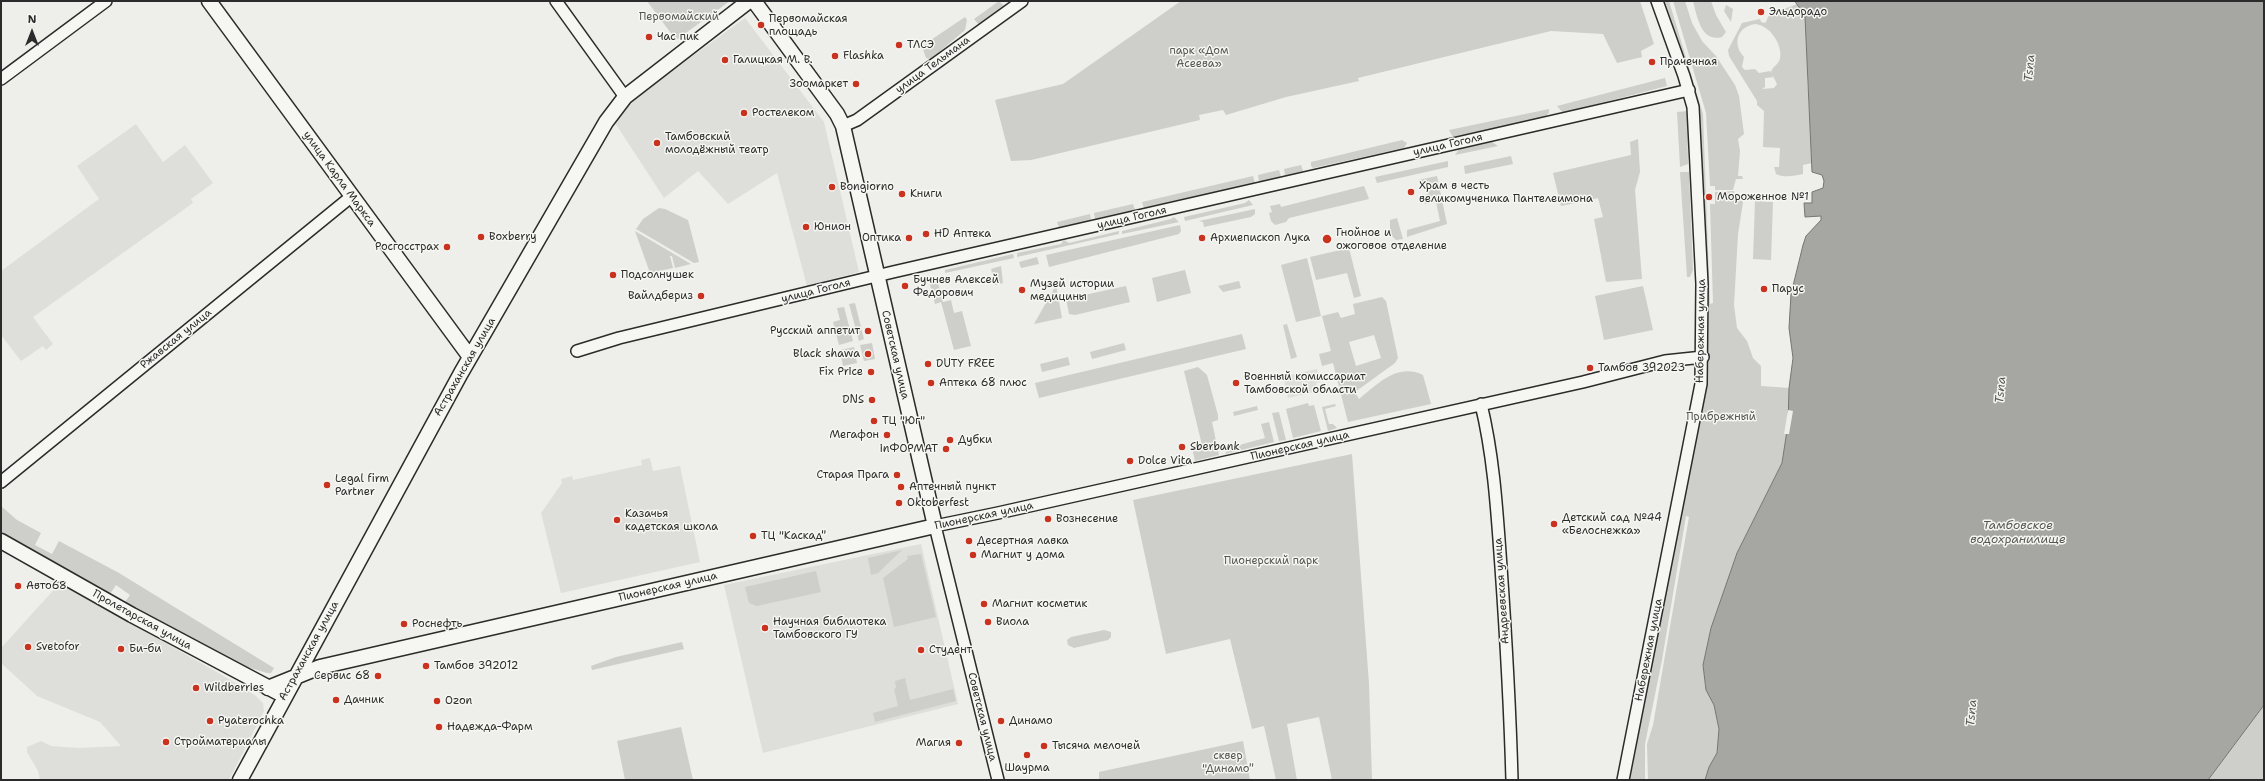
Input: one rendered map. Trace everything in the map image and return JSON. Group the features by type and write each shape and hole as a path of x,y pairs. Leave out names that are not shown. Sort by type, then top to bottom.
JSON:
{"main road":[{"name":"улица Карла Маркса","path":"209,1 470,357"},
{"name":"Астраханская улица","path":"240,780 284,696 470,357 601,129 625,97 749,1"},
{"name":"Советская улица","path":"754,1 837,114 843,126 934,526"},
{"name":"Пионерская улица","path":"268,688 320,667 934,526"},
{"name":"Пролетарская улица","path":"1,541 284,696"}],"street":[{"path":"1,78 106,1"},
{"path":"556,1 625,97"},
{"name":"улица Тельмана","path":"843,126 857,120 1022,1"},
{"name":"Набережная улица","path":"1623,780 1701,384 1703,356 1698,172 1693,107 1689,90 1657,1"},
{"name":"улица Гоголя","path":"577,351 619,338 877,276 1689,90"},
{"name":"Ржавская улица","path":"1,482 352,196"},
{"name":"Пионерская улица","path":"934,526 998,514 1481,404 1602,378 1666,361 1703,356"},
{"name":"Андреевская улица","path":"1481,404 1490,442 1495,489 1507,662 1512,780"},
{"name":"Советская улица","path":"934,526 998,780"}],"shaded area":[{"path":"745,18 824,122 859,272 807,286 777,173 728,204 698,171 664,198 615,123 624,106"},
{"path":"136,124 163,162 185,145 213,183 191,199 193,203 33,317 53,344 46,350 43,346 21,361 1,335 1,271 99,199 77,166"},
{"path":"1317,369 1320,382 1316,383 1318,391 1288,398 1284,380 1287,379 1286,376"},
{"name":"Казачья кадетская школа","path":"650,458 653,471 680,466 700,562 561,593 541,513 562,483 561,479 572,476 573,480 642,465 641,460"},
{"path":"921,544 958,704 763,753 724,585"},
{"path":"60,583 229,679 256,696 263,703 264,711 229,780 40,780 38,771 27,752 27,747 41,741 51,746 79,748 121,746 100,722 37,696 1,663 1,648"}],"green space":[{"name":"Первомайский","path":"647,1 730,1 676,40"},
{"path":"999,1 1005,7 979,25 974,19"},
{"name":"парк «Дом Асеева»","path":"1181,1 1640,1 1654,44 1641,51 1642,57 1617,63 1603,34 1551,31 1358,78 1359,81 1286,97 1226,115 1223,110 1199,115 1200,120 1031,160 1011,161 995,100 1063,84"},
{"name":"Прибрежный","path":"1663,1 1669,1 1703,114 1710,304 1713,303 1710,204 1715,204 1715,192 1734,191 1735,196 1744,196 1738,234 1734,305 1737,328 1747,341 1753,358 1761,366 1761,386 1789,388 1788,424 1782,463 1737,553 1711,628 1703,665 1706,690 1714,705 1719,729 1717,753 1709,767 1705,780 1648,780 1647,744 1653,725 1689,517 1686,516 1662,660 1645,744 1645,780 1630,780 1708,369 1699,105"},
{"path":"1673,1 1685,1 1692,23 1702,41 1716,56 1735,85 1739,96 1744,134 1738,139 1740,151 1738,176 1742,176 1743,179 1736,179 1733,190 1715,190 1715,186 1710,186 1706,113"},
{"path":"1693,1 1711,1 1716,15 1726,32 1722,37 1715,38 1709,36 1705,32 1698,21"},
{"path":"1799,3 1807,15 1809,69 1807,72 1812,163 1803,165 1803,174 1786,176 1776,174 1774,167 1779,167 1780,148 1763,147 1764,111 1757,105 1757,101 1729,56 1728,50 1742,23 1760,19 1761,22 1765,23 1770,15","holes":["1755,24 1761,25 1770,32 1777,42 1780,59 1772,70 1772,74 1770,71 1759,73 1755,69 1745,70 1742,67 1744,57 1740,52 1737,42 1740,32 1749,26","1774,77 1777,84 1774,88 1762,89 1765,87 1765,78"]},
{"path":"1726,5 1733,9 1731,22 1724,11"},
{"path":"965,17 967,20 965,30 931,59 926,58 922,46"},
{"path":"1665,78 1667,86 1563,113 1557,106"},
{"path":"1549,109 1549,113 1545,117 1453,137 1449,130"},
{"path":"1687,111 1688,164 1680,167 1677,112"},
{"path":"1638,139 1640,172 1635,190 1642,279 1606,282 1594,219 1603,217 1598,198 1561,206 1553,173 1631,155 1630,142"},
{"path":"1402,140 1407,143 1404,148 1313,168 1311,166 1311,162"},
{"path":"1492,142 1498,146 1455,155 1459,149"},
{"path":"1511,156 1513,164 1465,174 1464,166"},
{"path":"1448,161 1448,167 1377,183 1375,177"},
{"path":"1301,165 1303,171 1285,176 1284,169"},
{"path":"1279,170 1281,177 1259,182 1258,175"},
{"path":"1680,172 1689,172 1693,270 1690,277 1687,277"},
{"path":"1253,176 1255,183 1144,208 1142,202"},
{"path":"1437,176 1447,224 1407,237 1407,230 1440,221 1436,202 1425,204 1423,197 1429,193 1427,185 1419,182 1418,180"},
{"path":"1364,186 1369,199 1289,218 1286,222 1275,225 1271,221 1269,213 1272,212 1270,206 1280,204 1281,207"},
{"path":"1249,200 1253,205 1185,221 1184,217 1245,203"},
{"path":"1755,201 1773,202 1771,260 1753,259"},
{"path":"1133,204 1135,210 1095,219 1094,213"},
{"path":"659,208 665,209 688,220 699,262 694,263 636,229 643,219"},
{"path":"1255,209 1255,214 1251,217 1204,227 1203,222 1199,221"},
{"path":"1090,214 1091,220 1059,228 1057,222"},
{"path":"1174,217 1179,222 1122,234 1122,231"},
{"path":"1397,218 1403,239 1396,240 1390,234 1390,220"},
{"path":"1180,225 1181,231 1179,234 1049,267 1046,255"},
{"path":"635,231 691,264 675,268 672,256 670,256 673,268 650,273"},
{"path":"1119,231 1119,234 1017,257 1017,253 1061,244 1064,240 1069,243"},
{"path":"1349,248 1361,296 1354,298 1347,273 1316,280 1310,257"},
{"path":"1013,254 1014,258 945,273 945,270"},
{"path":"1037,257 1039,264 1021,268 1019,262"},
{"path":"1307,258 1321,316 1296,322 1281,265"},
{"path":"1001,266 1003,283 995,285 991,269"},
{"path":"1185,270 1191,293 1157,302 1152,278"},
{"path":"937,279 943,302 951,300 954,313 962,311 971,346 954,350 941,302 935,304 929,281"},
{"path":"1239,281 1241,288 1223,292 1218,286"},
{"path":"1056,285 1062,318 1034,324"},
{"path":"1126,286 1130,302 1075,315 1069,314 1066,299"},
{"path":"1643,286 1653,330 1604,340 1595,296"},
{"path":"1382,297 1386,301 1398,358 1395,363 1355,392 1359,399 1389,376 1405,371 1423,375 1431,404 1348,422 1333,363 1322,366 1319,354 1331,351 1322,316 1338,312 1341,318 1355,314 1353,304","holes":["1374,335 1381,358 1356,366 1349,342"]},
{"path":"855,303 864,339 859,341 849,304"},
{"path":"844,307 853,341 839,345 833,322 840,320 837,308"},
{"path":"1287,324 1297,357 1291,359 1283,325"},
{"path":"1242,334 1246,349 1039,398 1035,383"},
{"path":"872,343 875,359 864,361 860,345"},
{"path":"1124,343 1126,350 1092,359 1090,352"},
{"path":"854,347 857,363 843,366 840,350"},
{"path":"1068,357 1070,365 1042,372 1040,364"},
{"path":"1198,367 1207,375 1218,415 1218,420 1212,422 1219,455 1195,461 1192,448 1202,445 1184,371"},
{"path":"1308,403 1309,406 1314,405 1321,431 1293,438 1286,409"},
{"path":"1335,404 1336,406 1325,409 1329,424 1333,424 1337,428 1328,431 1322,407"},
{"path":"1257,406 1258,410 1234,416 1233,412"},
{"path":"1279,412 1286,440 1279,441 1272,413"},
{"path":"1269,422 1274,442 1225,454 1228,448 1265,438 1261,424"},
{"name":"Пионерский парк","path":"1352,454 1369,684 1372,780 1332,780 1319,717 1287,724 1297,780 1276,780 1264,726 1252,729 1230,639 1166,654 1133,500"},
{"path":"1,506 17,520 41,533 35,545 52,554 59,541 119,573 274,668 271,673 237,664 125,602 130,595 116,585 110,594 1,534"},
{"path":"902,550 878,573 871,575 868,558"},
{"path":"921,554 936,617 894,627 883,578 908,559 907,556"},
{"path":"816,571 821,592 757,606 749,603 745,587"},
{"path":"1104,630 1111,632 1111,637 1108,640 1074,648 1068,645 1067,640 1071,637"},
{"path":"682,642 684,649 592,670 591,666 616,657"},
{"path":"905,678 910,700 953,689 956,701 875,722 873,713 898,706 894,689 896,688 895,681"},
{"path":"2264,705 2264,780 2208,780"},
{"path":"681,727 693,780 625,780 617,741"},
{"name":"сквер \"Динамо\"","path":"1243,741 1250,780 1099,780 1099,772"}],"water":[{"name":"Тамбовское водохранилище","path":"1795,1 2264,1 2264,705 2208,780 1705,780 1709,767 1717,753 1719,729 1714,705 1706,690 1703,665 1711,628 1737,553 1782,463 1788,424 1789,388 1793,358 1789,328 1791,294 1806,236 1821,220 1821,216 1805,217 1804,203 1812,203 1812,192 1823,188 1824,181 1822,175 1812,172 1805,16"}],"pier":[{"path":"1788,410 1793,411 1789,434 1784,434"}],"place":[{"name":"Эльдорадо","path":"1761,12"},
{"name":"Первомайская площадь","path":"761,25"},
{"name":"Час пик","path":"649,37"},
{"name":"ТЛСЭ","path":"899,45"},
{"name":"Flashka","path":"835,56"},
{"name":"Галицкая М. В.","path":"725,60"},
{"name":"Прачечная","path":"1652,62"},
{"name":"Зоомаркет","path":"856,84"},
{"name":"Ростелеком","path":"744,113"},
{"name":"Тамбовский молодёжный театр","path":"657,143"},
{"name":"Bongiorno","path":"832,187"},
{"name":"Храм в честь великомученика Пантелеимона","path":"1411,192"},
{"name":"Книги","path":"902,194"},
{"name":"Мороженное №1","path":"1709,197"},
{"name":"Юнион","path":"806,227"},
{"name":"HD Аптека","path":"926,234"},
{"name":"Boxberry","path":"481,237"},
{"name":"Оптика","path":"909,238"},
{"name":"Архиепископ Лука","path":"1202,238"},
{"name":"Гнойное и ожоговое отделение","path":"1327,239"},
{"name":"Росгосстрах","path":"447,247"},
{"name":"Подсолнушек","path":"613,275"},
{"name":"Бучнев Алексей Федорович","path":"905,286"},
{"name":"Парус","path":"1764,289"},
{"name":"Музей истории медицины","path":"1022,290"},
{"name":"Вайлдбериз","path":"701,296"},
{"name":"Русский аппетит","path":"868,331"},
{"name":"Black shawa","path":"868,354"},
{"name":"DUTY FREE","path":"928,364"},
{"name":"Тамбов 392023","path":"1590,368"},
{"name":"Fix Price","path":"871,372"},
{"name":"Аптека 68 плюс","path":"931,383"},
{"name":"Военный комиссариат Тамбовской области","path":"1236,383"},
{"name":"DNS","path":"872,400"},
{"name":"ТЦ \"Юг\"","path":"874,421"},
{"name":"Мегафон","path":"887,435"},
{"name":"Дубки","path":"950,440"},
{"name":"Sberbank","path":"1182,447"},
{"name":"inФОРМАТ","path":"946,449"},
{"name":"Dolce Vita","path":"1130,461"},
{"name":"Старая Прага","path":"897,475"},
{"name":"Legal firm Partner","path":"327,485"},
{"name":"Аптечный пункт","path":"901,487"},
{"name":"Oktoberfest","path":"899,503"},
{"name":"Вознесение","path":"1048,519"},
{"name":"Казачья кадетская школа","path":"617,520"},
{"name":"Детский сад №44 «Белоснежка»","path":"1554,524"},
{"name":"ТЦ \"Каскад\"","path":"753,536"},
{"name":"Десертная лавка","path":"969,541"},
{"name":"Магнит у дома","path":"973,555"},
{"name":"Авто68","path":"18,586"},
{"name":"Магнит косметик","path":"984,604"},
{"name":"Виола","path":"988,622"},
{"name":"Роснефть","path":"404,624"},
{"name":"Научная библиотека Тамбовского ГУ","path":"765,628"},
{"name":"Svetofor","path":"28,647"},
{"name":"Би-би","path":"121,649"},
{"name":"Студент","path":"921,650"},
{"name":"Тамбов 392012","path":"426,666"},
{"name":"Сервис 68","path":"378,676"},
{"name":"Wildberries","path":"196,688"},
{"name":"Дачник","path":"336,700"},
{"name":"Ozon","path":"437,701"},
{"name":"Pyaterochka","path":"210,721"},
{"name":"Динамо","path":"1001,721"},
{"name":"Надежда-Фарм","path":"439,727"},
{"name":"Стройматериалы","path":"166,742"},
{"name":"Магия","path":"959,743"},
{"name":"Тысяча мелочей","path":"1044,746"},
{"name":"Шаурма","path":"1027,755"}],"water label":[{"name":"Tsna","path":"2030,68"},
{"name":"Tsna","path":"2001,390"},
{"name":"Tsna","path":"1972,713"}]}
